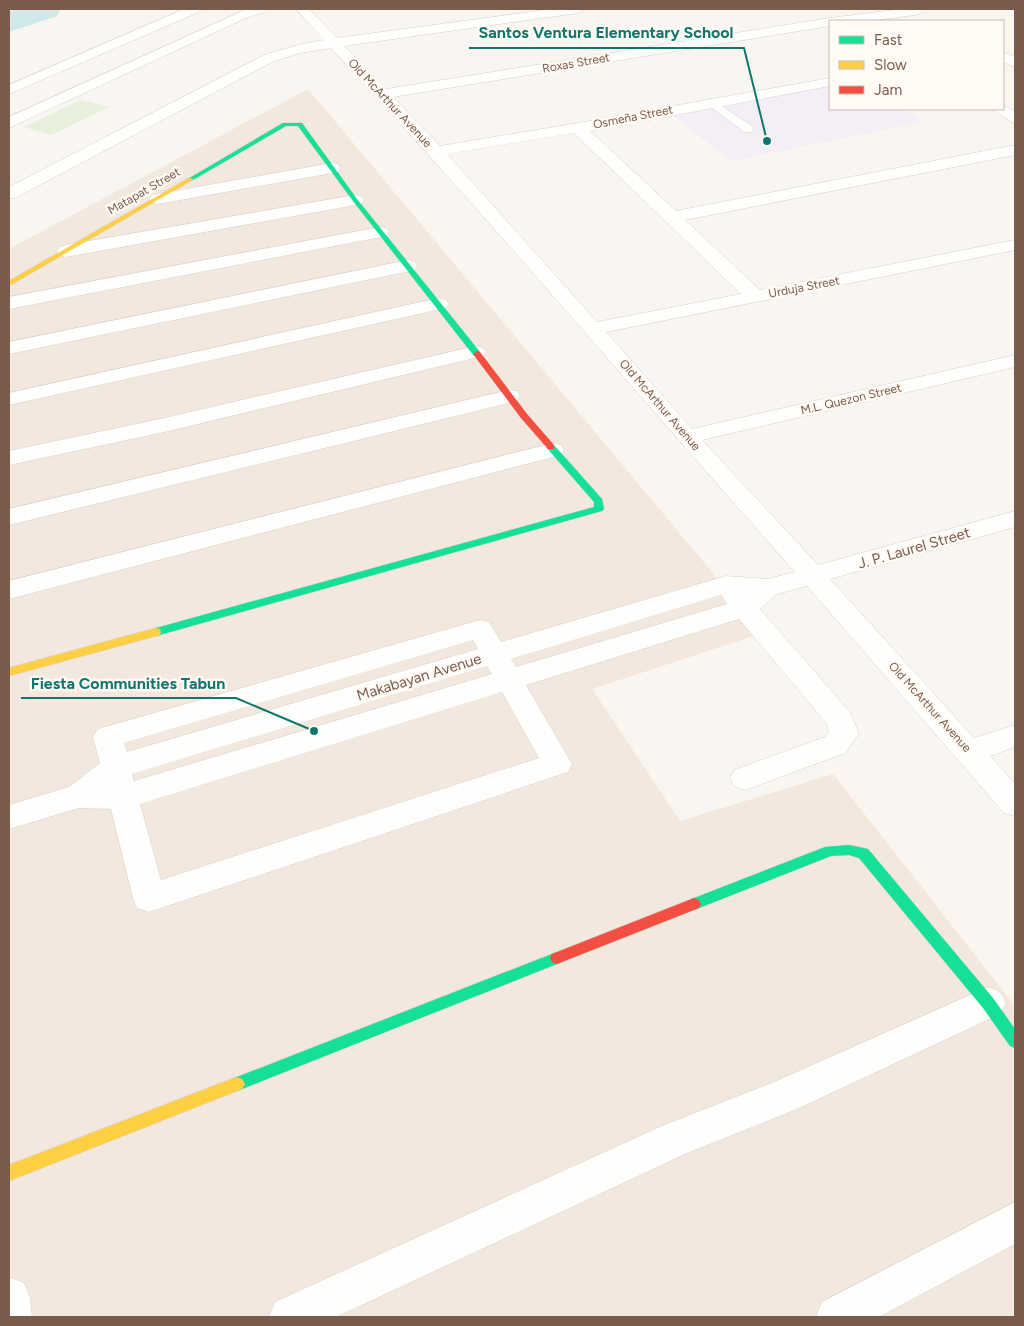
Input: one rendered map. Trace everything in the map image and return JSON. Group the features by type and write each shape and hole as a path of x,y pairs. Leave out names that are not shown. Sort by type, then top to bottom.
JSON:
{"street":[{"path":"9,90 194,9"},
{"path":"222,9 242,14"},
{"path":"9,123 242,14 260,9"},
{"name":"Old McArthur Avenue","path":"302,9 436,151 687,437 970,751 1015,804"},
{"path":"9,194 269,58 298,49 334,43 578,9"},
{"path":"845,20 913,10 929,18"},
{"name":"Roxas Street","path":"381,94 829,22"},
{"path":"1004,57 1015,63"},
{"name":"Osmeña Street","path":"436,151 578,128 711,102 829,82"},
{"path":"1002,110 1015,118"},
{"name":"Matapat Street","path":"9,284 285,124 294,122 300,124 332,168"},
{"path":"578,128 756,297"},
{"path":"673,217 1015,150"},
{"path":"9,672 599,509 599,501 553,450 509,396 332,168 158,199"},
{"path":"66,251 355,200"},
{"path":"9,303 380,232"},
{"name":"Urduja Street","path":"593,329 1015,245"},
{"path":"9,348 408,266"},
{"path":"9,399 439,304"},
{"path":"9,458 160,426 476,352"},
{"name":"M.L. Quezon Street","path":"687,437 1015,360"},
{"path":"9,516 509,396"},
{"path":"9,590 553,450"},
{"name":"J. P. Laurel Street","path":"813,576 1015,520"},
{"name":"Makabayan Avenue","path":"79,796 116,767 726,585 768,588 813,576"},
{"path":"726,585 840,720 844,734 835,745 745,778"},
{"name":"Makabayan Avenue","path":"9,816 79,796 123,798 744,608 768,588"},
{"path":"116,767 149,898 557,764 494,654"},
{"path":"970,751 1015,736"},
{"path":"9,1173 830,851 848,850 863,853 988,1004 1015,1040"},
{"path":"290,1317 676,1139 784,1096 988,1004"},
{"path":"837,1317 1015,1222"},
{"path":"9,1298 11,1317"}],"lane":[{"path":"711,102 748,129"}],"shaded area":[{"path":"829,86 829,110 905,110 924,122 731,161 673,116"},
{"path":"308,89 763,633 592,689 680,821 833,774 1015,1006 1015,1317 9,1317 9,249"}],"green space":[{"path":"81,100 109,107 51,135 24,127"}],"waterway":[{"path":"9,23 46,9"}],"traffic: fast":[{"path":"191,179 285,124 300,124 355,200 477,354"},
{"path":"156,632 599,509 599,501 551,447"},
{"path":"694,904 830,851 849,850 863,853 988,1003 1015,1041"},
{"path":"237,1084 557,958"}],"traffic: slow":[{"path":"9,284 191,179"},
{"path":"9,672 156,632"},
{"path":"9,1173 237,1084"}],"traffic: jam":[{"path":"477,354 524,416 551,447"},
{"path":"557,958 694,904"}],"place":[{"name":"Santos Ventura Elementary School","path":"767,141"},
{"name":"Fiesta Communities Tabun","path":"314,731"}]}
